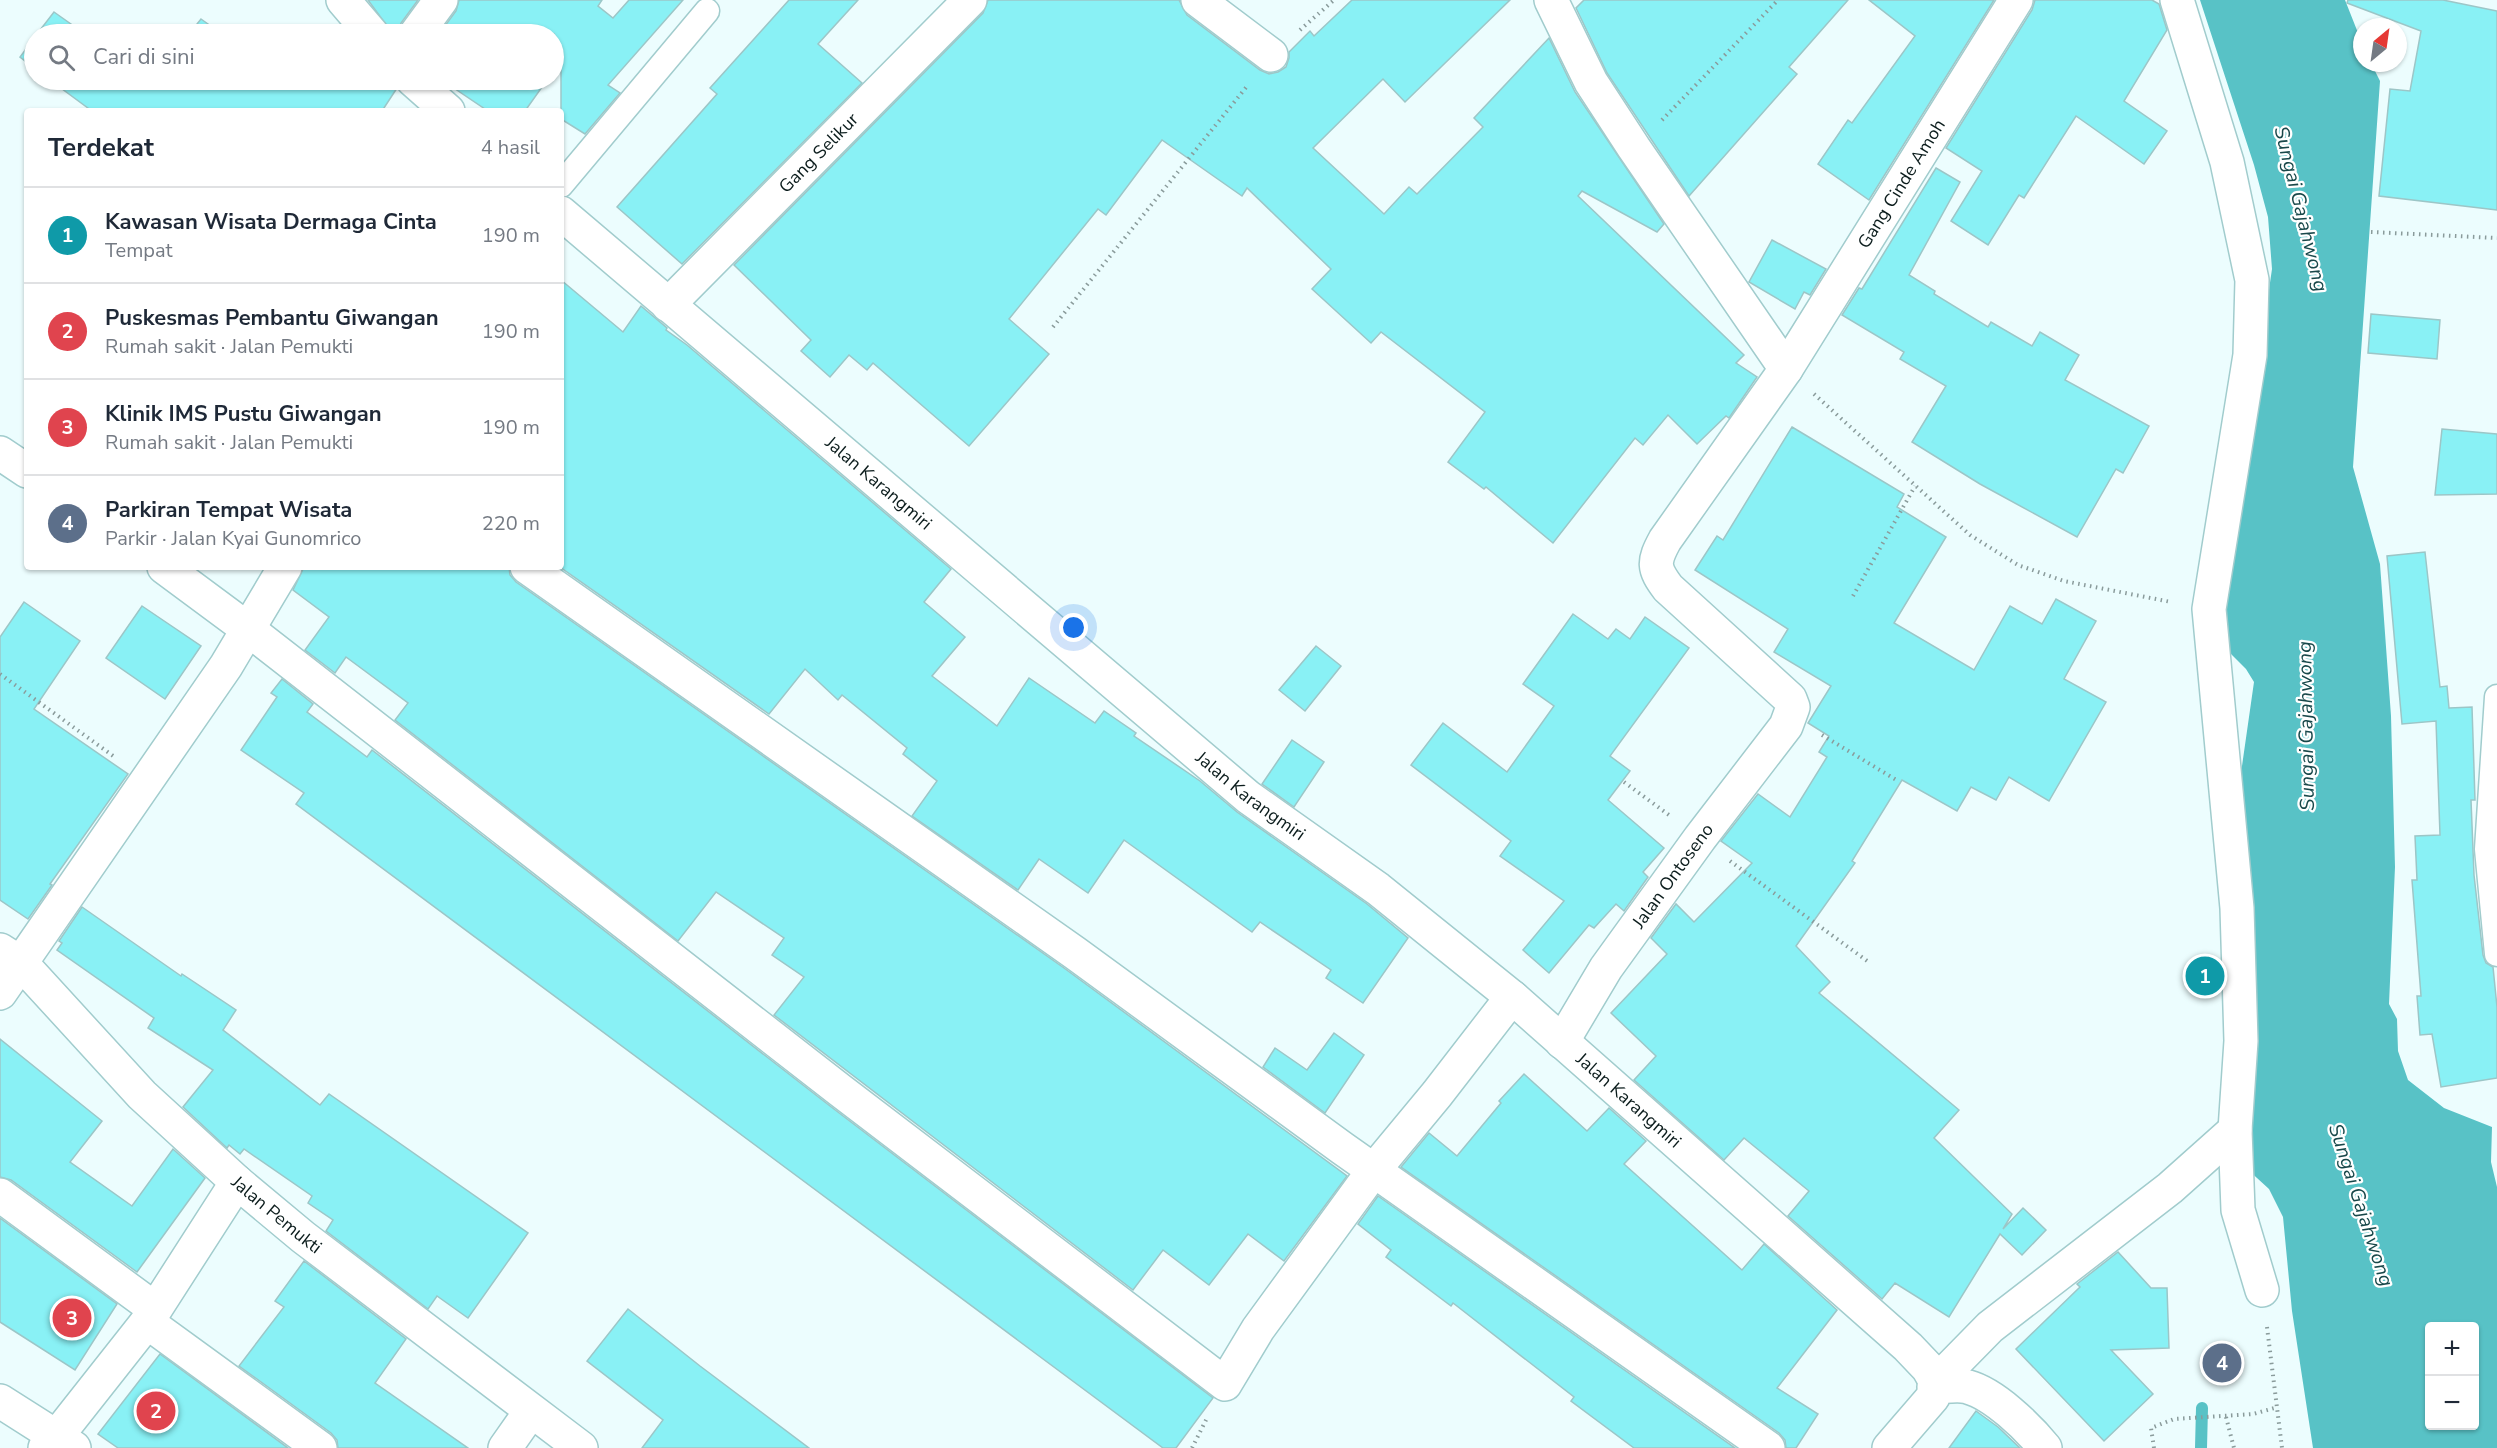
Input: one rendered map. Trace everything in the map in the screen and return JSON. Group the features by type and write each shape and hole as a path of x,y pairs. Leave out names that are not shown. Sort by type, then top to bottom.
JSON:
{"street":[{"path":"343,0 363,24"},
{"path":"423,24 441,0"},
{"name":"Gang Selikur","path":"668,305 970,0"},
{"path":"1198,0 1271,55"},
{"path":"1551,0 1591,82 1786,369"},
{"name":"Gang Cinde Amoh","path":"1791,716 1793,707 1790,699 1668,588 1656,573 1656,556 1786,369 2016,0"},
{"path":"2177,0 2227,162 2252,280 2250,355 2209,609 2237,908 2241,1041 2235,1130 2238,1210 2262,1290"},
{"path":"424,90 445,108"},
{"name":"Jalan Karangmiri","path":"564,216 1248,797 1378,889 1512,997 1908,1347 1928,1368 1935,1384"},
{"path":"0,453 24,469"},
{"path":"168,570 249,630 850,1098 1225,1383 1258,1329 1374,1170 1437,1094 1512,997"},
{"path":"0,993 11,957 68,891 148,781 249,630 283,570"},
{"path":"530,570 1075,953 1374,1170 1768,1448"},
{"name":"Jalan Ontoseno","path":"1562,1042 1606,968 1700,838 1786,726 1791,716"},
{"name":"Jalan Pemukti","path":"11,957 142,1095 237,1182 303,1237 581,1448"},
{"path":"1889,1448 1933,1397 1935,1384 1990,1327 2170,1188 2235,1130"},
{"path":"0,1401 59,1444 151,1316 197,1248 237,1182"},
{"path":"0,1195 320,1448"},
{"path":"1935,1384 1967,1386 1999,1403 2032,1432 2045,1448"},
{"path":"505,1448 531,1411"}],"lane":[{"path":"564,181 707,11"},
{"path":"2497,697 2487,849 2497,954"}],"path":[{"path":"1053,327 1271,55 1334,0"},
{"path":"1634,148 1778,0"},
{"path":"2371,232 2497,238"},
{"path":"1786,369 1970,535 2018,565 2064,581 2209,609"},
{"path":"1853,596 1915,486"},
{"path":"0,674 148,781"},
{"path":"1791,716 1898,781"},
{"path":"1624,782 1869,963"},
{"path":"2262,1290 2282,1448"},
{"path":"2154,1448 2151,1428 2174,1419 2253,1414 2278,1407"},
{"path":"2223,1416 2234,1448"}],"water":[{"name":"Sungai Gajahwong","path":"2200,0 2345,0 2353,20 2353,72 2376,72 2380,81 2353,467 2380,564 2391,716 2395,867 2389,1004 2397,1019 2398,1051 2408,1080 2444,1108 2492,1127 2491,1162 2497,1187 2497,1448 2313,1448 2292,1311 2283,1217 2269,1189 2245,1167 2240,780 2254,682 2246,669 2223,646 2221,619 2272,269 2268,217 2254,165"}],"building":[{"path":"368,0 418,0 401,24 386,24"},
{"path":"459,0 602,0 598,6 613,18 629,0 683,0 608,85 620,93 585,134 564,121 564,108 561,108 561,90 564,90 564,24 446,24 456,11"},
{"path":"789,0 858,0 818,44 862,83 682,264 617,207 717,94 710,88"},
{"path":"988,0 1179,0 1187,15 1260,70 1269,74 1286,67 1289,52 1310,31 1314,36 1352,0 1510,0 1405,102 1383,79 1313,148 1384,214 1409,187 1417,194 1483,127 1474,118 1549,38 1575,92 1664,224 1657,232 1582,191 1578,196 1744,355 1736,363 1757,377 1729,418 1726,416 1697,444 1668,415 1643,445 1635,438 1553,543 1486,487 1484,489 1448,462 1485,412 1381,332 1371,343 1312,289 1331,269 1247,188 1242,196 1162,140 1106,215 1098,209 1009,319 1049,354 969,446 873,363 867,370 849,355 830,377 801,351 811,340 734,265 983,13"},
{"path":"1584,0 1848,0 1789,67 1797,74 1689,196 1607,73 1576,8"},
{"path":"1869,0 1994,0 1869,200 1818,164 1848,120 1852,123 1915,36"},
{"path":"2035,0 2152,0 2159,4 2167,30 2124,101 2167,131 2144,164 2076,116 2024,198 2019,195 1988,245 1951,221 1982,171 1946,148 2032,10"},
{"path":"2348,0 2443,0 2497,11 2497,210 2379,196 2390,89 2410,91 2421,31 2407,26 2407,18 2387,18 2347,3"},
{"path":"54,12 71,24 45,24"},
{"path":"201,19 208,24 197,24"},
{"path":"64,90 396,90 384,108 88,108"},
{"path":"457,90 540,90 527,108 484,108"},
{"path":"1936,168 1960,182 1909,275 1935,291 1934,294 1988,327 1991,322 2032,346 2040,332 2079,355 2065,380 2149,426 2123,473 2116,469 2077,537 1980,484 1912,442 1946,386 1900,359 1904,352 1842,315 1859,288 1862,289"},
{"path":"1772,240 1826,269 1810,295 1804,292 1795,309 1749,282"},
{"path":"564,283 623,332 641,306 667,328 666,330 687,345 951,569 924,602 965,637 932,676 997,726 1029,678 1095,723 1104,711 1136,733 1134,736 1200,781 1237,812 1367,904 1408,938 1363,1003 1326,978 1331,970 1260,922 1252,932 1124,840 1088,893 1039,859 1018,890 912,816 937,781 903,754 907,748 842,695 838,700 805,669 769,714 564,570"},
{"path":"2371,314 2440,320 2437,359 2368,353"},
{"path":"1792,427 1904,494 1897,507 1946,537 1894,623 1974,670 2010,606 2042,624 2056,599 2096,621 2064,679 2106,702 2049,801 2009,777 1996,800 1971,787 1957,811 1902,780 1852,861 1855,863 1796,946 1830,982 1819,993 1959,1110 1934,1138 2012,1214 2003,1229 2023,1208 2046,1230 2022,1255 2000,1234 1949,1317 1895,1283 1882,1299 1788,1216 1809,1191 1744,1138 1724,1160 1634,1080 1656,1056 1611,1013 1667,954 1651,938 1676,904 1694,922 1752,863 1721,841 1758,794 1790,817 1827,757 1819,752 1829,736 1808,723 1831,686 1774,652 1788,629 1695,570 1717,536 1723,540"},
{"path":"2442,429 2497,434 2497,494 2435,495"},
{"path":"2425,552 2440,687 2447,686 2449,708 2472,707 2475,800 2471,800 2474,875 2483,955 2486,963 2493,967 2497,1007 2497,1078 2441,1087 2432,1034 2420,1035 2417,996 2421,996 2412,880 2417,880 2415,836 2440,835 2436,721 2402,724 2387,556"},
{"path":"303,570 509,570 510,575 516,582 1064,968 1347,1176 1284,1261 1248,1234 1209,1285 1163,1250 1133,1290 774,1015 804,977 772,955 784,938 716,892 678,941 395,720 408,703 346,657 335,673 305,650 329,617 293,590"},
{"path":"24,602 80,641 34,709 128,774 28,919 0,900 0,637"},
{"path":"142,606 201,646 165,699 106,658"},
{"path":"1573,614 1608,639 1616,629 1630,639 1645,617 1689,648 1610,756 1630,771 1608,800 1664,848 1643,872 1648,877 1624,911 1616,904 1594,928 1589,925 1549,973 1523,950 1564,901 1500,856 1511,841 1411,765 1443,723 1507,772 1554,706 1523,684"},
{"path":"1316,646 1341,666 1305,711 1279,690"},
{"path":"282,679 313,704 307,712 367,757 372,750 830,1106 1213,1398 1176,1448 1163,1448 296,804 304,793 241,750 277,697 271,693"},
{"path":"1292,740 1324,762 1294,807 1262,784"},
{"path":"82,907 181,976 182,974 236,1010 223,1030 320,1105 329,1094 528,1233 468,1318 437,1296 428,1309 326,1231 333,1220 308,1203 312,1196 244,1149 240,1154 229,1145 227,1148 183,1107 213,1070 148,1028 154,1018 57,950 62,943 59,941"},
{"path":"1334,1033 1364,1055 1325,1113 1263,1067 1275,1048 1307,1070"},
{"path":"0,1039 102,1121 70,1162 132,1206 173,1149 205,1178 137,1272 11,1180 0,1177"},
{"path":"1524,1074 1587,1131 1609,1108 1646,1141 1624,1164 1742,1270 1764,1244 1837,1310 1777,1388 1818,1414 1796,1448 1786,1448 1785,1440 1779,1433 1401,1167 1429,1133 1457,1156 1501,1103 1499,1101"},
{"path":"1378,1196 1735,1448 1634,1448 1571,1401 1574,1397 1453,1303 1451,1306 1386,1257 1391,1250 1358,1224"},
{"path":"0,1218 117,1304 75,1370 0,1322"},
{"path":"2118,1252 2151,1288 2167,1288 2169,1348 2111,1350 2153,1394 2104,1441 2016,1349 2080,1287 2077,1284"},
{"path":"304,1261 406,1339 375,1383 468,1448 338,1448 337,1440 331,1433 239,1366 284,1307 275,1301"},
{"path":"628,1309 809,1448 642,1448 663,1420 587,1361"},
{"path":"160,1354 288,1448 118,1448 98,1434"},
{"path":"1976,1411 1998,1427 2020,1448 1949,1448"}],"waterway":[{"path":"2201,1448 2202,1408"}],"place":[{"name":"Kawasan Wisata Dermaga Cinta","path":"2205,976"},
{"name":"Klinik IMS Pustu Giwangan","path":"72,1318"},
{"name":"Parkiran Tempat Wisata","path":"2222,1363"},
{"name":"Puskesmas Pembantu Giwangan","path":"156,1411"}]}
